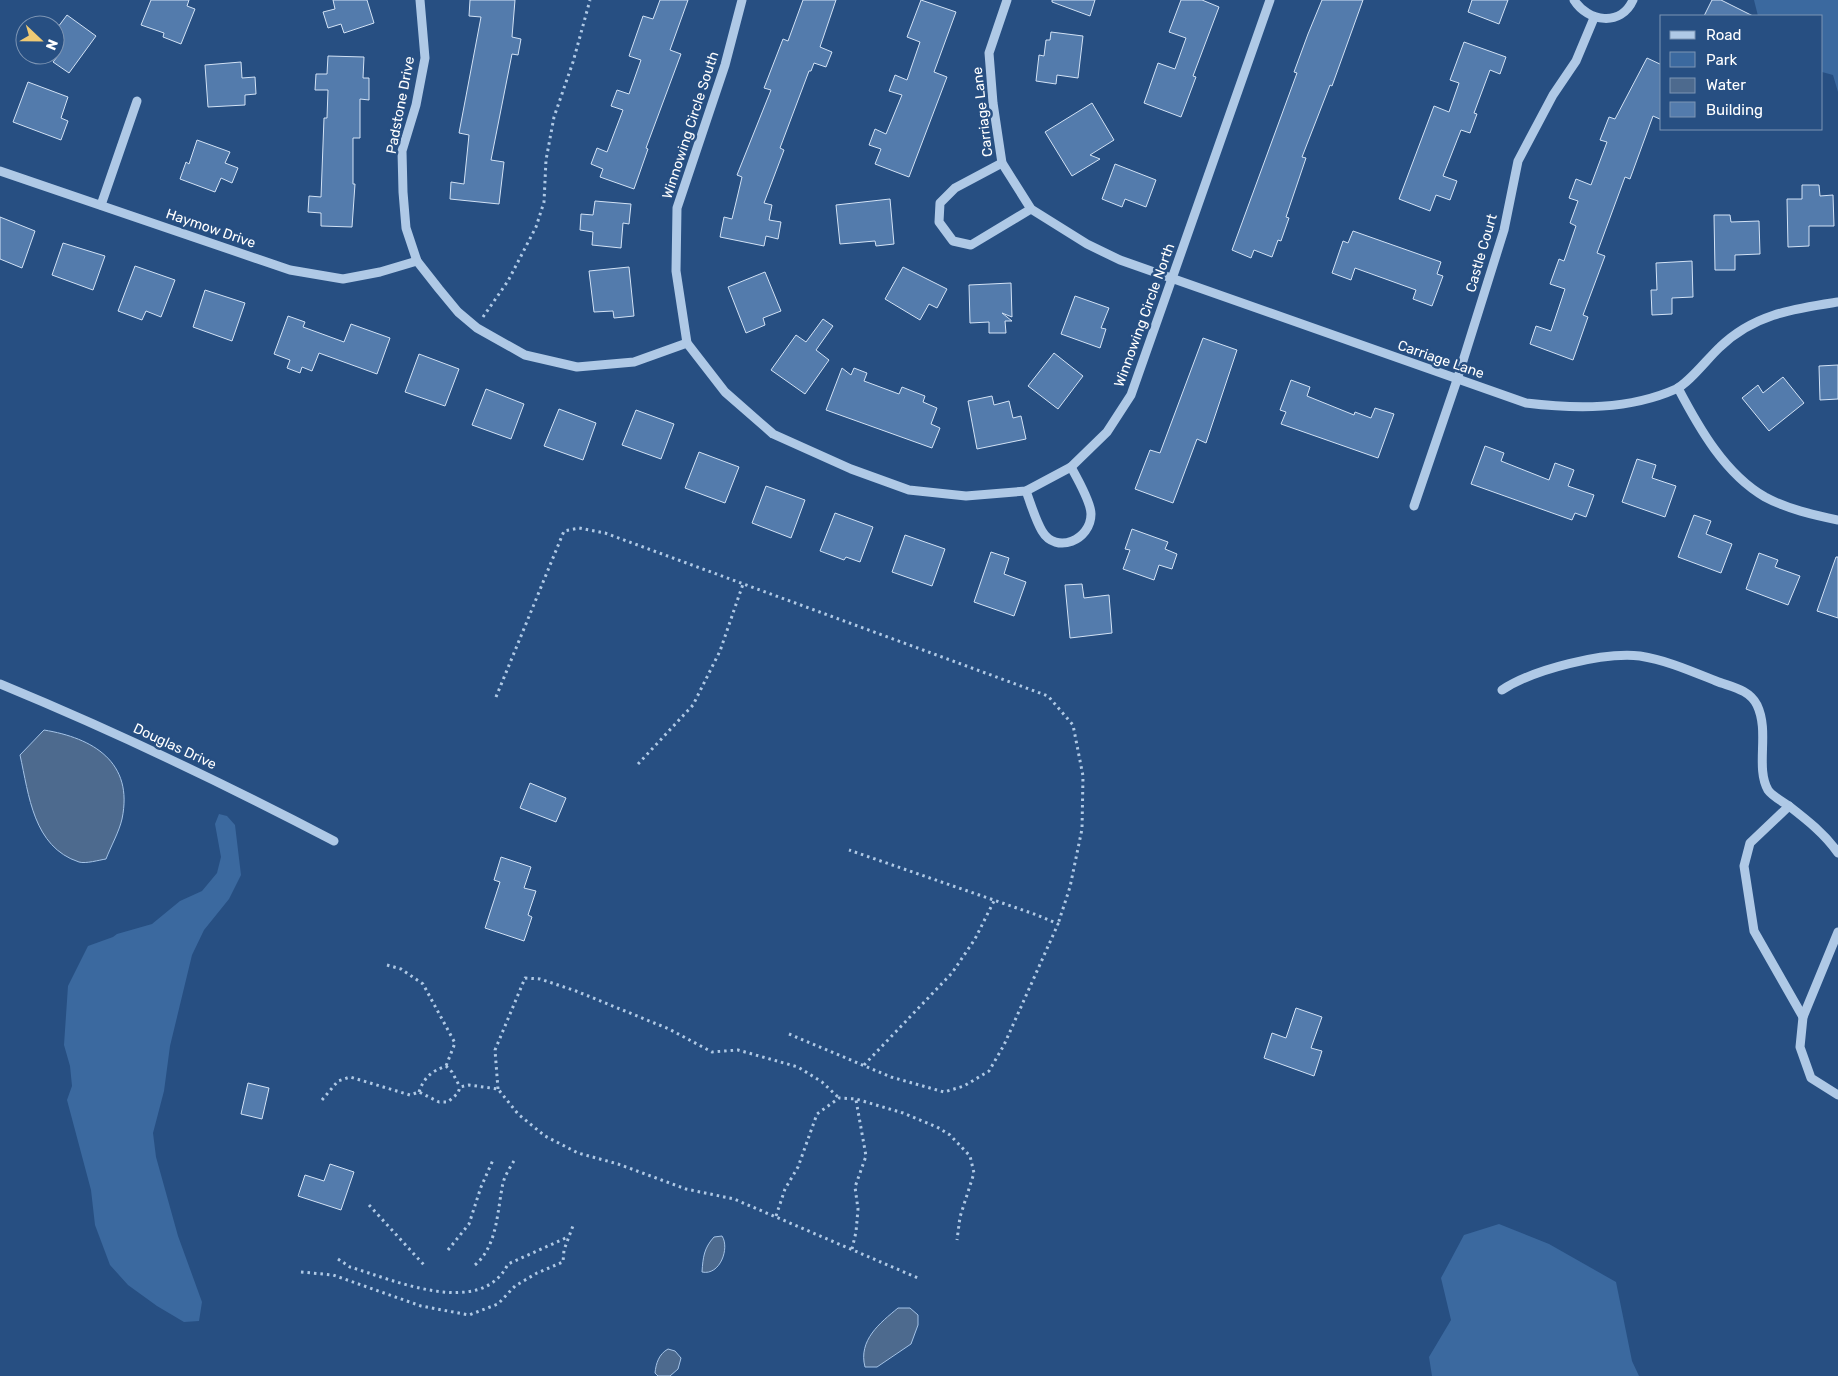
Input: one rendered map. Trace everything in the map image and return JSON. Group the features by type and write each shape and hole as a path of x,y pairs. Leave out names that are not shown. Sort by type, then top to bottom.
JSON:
{"street":[{"name":"Padstone Drive","path":"420,0 425,58 416,105 402,151 406,228 417,261 458,312 477,328 525,355 577,367 634,362 687,343"},
{"name":"Winnowing Circle South","path":"742,0 725,65 677,208 676,271 687,343 725,392 773,434"},
{"name":"Carriage Lane","path":"1007,0 990,53 993,103 1002,163 1031,209 1087,244 1120,260 1290,318 1457,380 1526,403 1554,406 1590,407 1639,401 1678,388 1722,345 1750,324 1784,310 1838,302"},
{"name":"Winnowing Circle North","path":"773,434 851,469 909,490 966,496 1026,491 1072,467 1106,432 1131,395 1270,0"},
{"path":"1574,0 1582,12 1594,18 1608,19 1620,15 1632,0"},
{"name":"Castle Court","path":"1414,506 1457,380 1504,230 1518,161 1553,95 1576,61 1594,18"},
{"path":"101,205 137,101"},
{"name":"Carriage Lane","path":"1002,163 955,188 940,203 939,222 953,241 972,245 1031,209"},
{"name":"Haymow Drive","path":"0,171 290,270 344,279 380,272 417,261"},
{"path":"1678,388 1697,425 1735,473 1765,497 1810,514 1838,520"},
{"path":"1026,491 1042,532 1051,539 1062,543 1076,541 1085,534 1090,523 1091,511 1072,467"},
{"path":"1502,690 1519,679 1554,668 1597,658 1639,656 1675,665 1749,693 1757,705 1764,726 1763,772 1769,790 1830,841 1838,853"},
{"name":"Douglas Drive","path":"0,684 65,711 229,786 334,841"},
{"path":"1788,806 1750,843 1744,866 1754,931 1803,1017"},
{"path":"1838,932 1803,1017 1800,1047 1811,1078 1838,1095"}],"path":[{"path":"477,328 508,281 536,227 544,202 546,160 554,117 573,62 590,0"},
{"path":"496,697 564,531 579,528 605,533 1048,696 1073,725 1083,776 1082,829 1070,888 1058,924 1004,1045 989,1072 964,1086 944,1092 891,1077 789,1034"},
{"path":"638,764 693,705 720,651 743,584"},
{"path":"849,850 1058,924"},
{"path":"864,1065 952,973 975,939 994,901"},
{"path":"386,965 400,970 423,984 455,1043 446,1066"},
{"path":"839,1098 822,1082 798,1067 738,1050 712,1052 669,1029 576,991 540,979 525,978 495,1050 498,1089 518,1114 545,1136 578,1153 618,1164 686,1190 734,1199 918,1278"},
{"path":"322,1100 338,1081 350,1077 410,1095 419,1092 439,1102 448,1102 458,1093 460,1087 452,1072 446,1066"},
{"path":"419,1092 423,1082 433,1070 446,1066"},
{"path":"460,1087 469,1085 498,1089"},
{"path":"776,1216 785,1189 798,1167 812,1122 817,1114 839,1098 856,1099 903,1113 937,1127 950,1135 970,1156 974,1173 960,1217 957,1240"},
{"path":"852,1249 858,1209 855,1187 866,1156 856,1099"},
{"path":"475,1265 485,1256 497,1220 503,1180 515,1159"},
{"path":"448,1250 469,1224 481,1187 493,1160"},
{"path":"370,1205 424,1265"},
{"path":"301,1272 333,1275 421,1306 469,1316 498,1304 515,1286 537,1273 563,1262 574,1223"},
{"path":"338,1259 350,1267 434,1292 471,1292 489,1286 503,1275 508,1264 569,1237"}],"green space":[{"path":"1754,0 1838,0 1838,92 1833,75 1823,72 1823,15 1758,15"},
{"path":"219,814 227,816 235,825 241,875 229,899 204,930 192,955 170,1046 164,1091 153,1133 156,1157 178,1236 202,1302 199,1321 184,1322 157,1306 128,1285 110,1265 95,1225 91,1190 67,1100 72,1086 70,1066 64,1045 68,986 88,946 117,934 152,924 180,901 202,891 217,873 221,857 215,824"},
{"path":"1499,1224 1549,1244 1616,1282 1632,1361 1639,1376 1432,1376 1429,1357 1451,1320 1441,1278 1464,1235"}],"water":[{"path":"44,730 79,739 106,756 116,768 122,782 124,799 122,819 106,859 79,862 64,855 52,845 42,832 30,802 20,755"},
{"path":"722,1236 725,1247 722,1260 714,1270 702,1272 708,1245 714,1237"},
{"path":"898,1308 910,1308 918,1315 918,1325 911,1344 877,1367 865,1367 865,1348 868,1340 878,1326"},
{"path":"668,1349 675,1351 681,1358 678,1369 670,1376 658,1376 655,1373 657,1362 662,1353"}],"building":[{"path":"151,0 189,0 187,6 195,9 181,44 163,37 164,33 141,25"},
{"path":"333,0 367,0 374,23 344,33 341,24 328,28 323,12 335,9"},
{"path":"470,0 515,0 512,37 521,39 518,55 512,54 491,160 504,162 499,204 450,199 451,182 464,184 469,135 459,133 481,17 469,16"},
{"path":"660,0 688,0 670,50 681,54 646,148 648,149 634,189 600,177 603,169 591,164 597,148 607,152 623,110 611,106 617,90 629,94 641,60 629,56 643,16 653,19"},
{"path":"803,0 836,0 820,47 832,52 826,67 814,63 811,71 809,71 780,148 784,150 764,203 772,205 769,220 781,222 778,239 766,236 764,246 720,237 724,217 732,219 742,177 737,175 771,90 764,88 783,39 788,41"},
{"path":"921,0 956,12 934,72 947,77 909,177 875,164 881,149 869,145 875,129 886,134 902,95 889,91 895,75 907,80 920,42 907,37"},
{"path":"1052,0 1095,0 1090,16 1052,2"},
{"path":"1181,0 1202,0 1219,7 1193,76 1196,77 1181,117 1144,103 1158,63 1175,69 1186,38 1169,32"},
{"path":"1322,0 1363,0 1332,86 1330,85 1302,157 1306,158 1286,217 1289,218 1281,241 1278,240 1272,257 1254,250 1251,258 1232,250 1297,73 1294,72"},
{"path":"1472,0 1508,0 1499,24 1468,12"},
{"path":"1712,0 1721,0 1751,15 1704,15"},
{"path":"67,15 96,36 69,73 57,65 65,65 65,18"},
{"path":"1051,32 1083,36 1078,78 1057,75 1056,84 1036,81 1039,55 1044,56 1046,40 1050,40"},
{"path":"1464,42 1506,57 1500,74 1490,70 1474,113 1477,114 1470,133 1461,130 1443,176 1457,181 1450,200 1436,195 1430,211 1399,199 1434,106 1449,112 1459,83 1450,80"},
{"path":"328,56 364,57 363,78 369,78 369,100 360,99 360,138 353,138 353,184 355,184 352,227 321,226 321,213 308,212 309,196 321,197 324,118 327,118 328,90 315,90 316,74 327,74"},
{"path":"1647,58 1660,64 1660,119 1653,116 1630,179 1625,177 1597,253 1605,256 1583,315 1588,317 1573,360 1530,344 1536,326 1551,331 1565,289 1550,284 1559,259 1564,261 1576,226 1570,223 1578,201 1569,198 1576,179 1591,185 1607,142 1600,140 1609,117 1615,119"},
{"path":"241,62 242,78 255,77 256,94 245,95 245,105 208,107 205,65"},
{"path":"28,82 68,97 61,118 68,121 61,140 13,122"},
{"path":"1092,103 1114,140 1090,155 1100,159 1072,176 1045,132"},
{"path":"197,140 230,152 225,163 238,168 232,183 221,178 215,192 180,179 186,162 189,164"},
{"path":"1115,164 1156,180 1146,207 1125,199 1122,207 1102,199"},
{"path":"1802,185 1819,185 1820,196 1833,195 1834,226 1809,226 1809,246 1788,247 1787,199 1802,199"},
{"path":"890,199 894,244 876,246 875,241 840,244 836,205"},
{"path":"595,201 631,204 629,224 623,223 621,248 592,245 593,232 580,230 581,214 593,215"},
{"path":"1714,215 1730,215 1731,222 1759,221 1760,254 1735,255 1735,270 1715,270"},
{"path":"0,217 35,231 22,268 0,259"},
{"path":"1353,231 1441,262 1437,274 1443,276 1432,306 1413,299 1416,290 1355,268 1351,280 1332,273 1343,241 1348,243"},
{"path":"63,243 105,256 93,290 52,275"},
{"path":"1692,261 1693,297 1672,298 1672,314 1652,315 1651,290 1657,290 1656,263"},
{"path":"135,266 175,280 161,317 146,311 142,320 118,311"},
{"path":"629,267 634,316 614,318 613,311 594,312 589,271"},
{"path":"903,267 947,289 937,308 929,304 920,320 885,299"},
{"path":"765,272 781,311 763,318 765,325 746,333 728,287"},
{"path":"1011,283 1012,317 1002,313 1012,321 1005,321 1006,333 989,333 989,322 970,323 969,285"},
{"path":"205,290 245,303 232,341 193,327"},
{"path":"1075,296 1109,308 1101,328 1106,329 1100,348 1061,334"},
{"path":"288,316 305,322 303,327 344,342 351,324 390,338 377,374 319,353 312,371 302,367 300,373 287,368 290,360 274,354"},
{"path":"823,319 833,326 816,350 829,360 805,394 771,370 796,335 806,342"},
{"path":"1203,338 1237,350 1206,443 1197,439 1173,503 1135,489 1150,450 1160,453"},
{"path":"1054,353 1083,376 1058,409 1028,386"},
{"path":"419,354 459,369 445,406 405,392"},
{"path":"1838,365 1838,399 1820,400 1819,366"},
{"path":"842,368 851,375 854,368 867,373 864,381 899,394 902,387 925,396 923,402 937,408 931,424 940,428 932,448 826,410"},
{"path":"1783,377 1804,403 1769,431 1742,398 1758,385 1763,393"},
{"path":"1291,380 1310,387 1307,396 1354,415 1355,412 1371,418 1375,408 1394,414 1378,458 1281,424 1286,412 1280,410"},
{"path":"486,389 524,404 511,439 472,425"},
{"path":"992,396 994,405 1009,401 1013,418 1021,416 1026,439 977,449 968,401"},
{"path":"559,409 596,423 583,460 544,446"},
{"path":"636,410 674,424 661,459 622,445"},
{"path":"1485,446 1504,453 1501,461 1549,480 1555,463 1574,470 1568,486 1594,495 1586,517 1575,513 1572,520 1471,484"},
{"path":"699,452 739,467 725,503 685,488"},
{"path":"1637,459 1656,465 1652,478 1676,486 1665,517 1622,502"},
{"path":"766,486 805,500 791,538 752,523"},
{"path":"835,513 873,527 860,562 846,557 844,560 820,551"},
{"path":"1694,515 1711,521 1706,534 1732,544 1721,573 1678,557"},
{"path":"1132,529 1168,542 1165,549 1177,554 1172,569 1159,565 1154,580 1123,569 1130,550 1125,549"},
{"path":"905,535 945,549 932,586 892,572"},
{"path":"991,552 1009,558 1004,574 1026,582 1014,616 974,602"},
{"path":"1759,553 1778,560 1775,567 1800,576 1788,605 1746,589"},
{"path":"1836,557 1838,557 1838,618 1817,611"},
{"path":"1082,584 1084,598 1109,595 1112,633 1070,638 1065,585"},
{"path":"530,783 566,798 556,822 520,808"},
{"path":"501,857 531,867 524,888 536,891 528,915 532,917 524,941 485,928 500,882 494,880"},
{"path":"1296,1008 1322,1017 1311,1048 1322,1051 1314,1076 1264,1058 1272,1033 1286,1038"},
{"path":"248,1083 269,1088 262,1119 241,1114"},
{"path":"330,1164 354,1172 341,1210 298,1196 305,1175 324,1181"}]}
